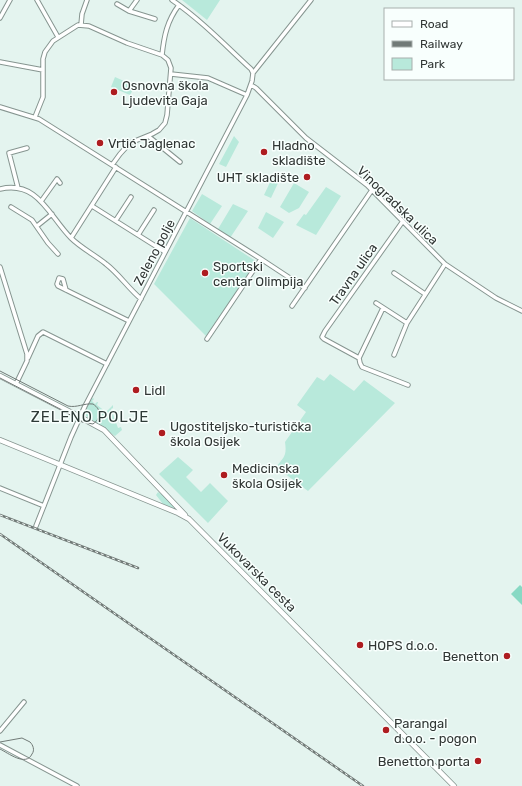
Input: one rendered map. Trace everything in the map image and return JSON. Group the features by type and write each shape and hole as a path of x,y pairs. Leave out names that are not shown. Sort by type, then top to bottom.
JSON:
{"main road":[{"path":"0,376 101,428 188,518"},
{"name":"Vukovarska cesta","path":"0,440 188,518 454,786"}],"street":[{"path":"0,18 10,0"},
{"path":"37,0 58,37"},
{"path":"81,24 86,0"},
{"path":"129,11 137,0"},
{"path":"172,0 220,39 251,69 253,73"},
{"name":"Zeleno polje","path":"36,526 80,416 247,95 251,85 253,73 311,0"},
{"path":"117,4 129,11 155,19"},
{"path":"162,55 166,30 171,16 179,5"},
{"path":"35,117 43,97 43,70 46,52 53,41 81,24 89,26 127,43 162,55 170,64 171,74 165,123 159,130 130,143 120,154 92,206 71,238"},
{"path":"0,62 43,70"},
{"path":"171,74 208,78 247,95"},
{"name":"Vinogradska ulica","path":"251,85 256,88 306,138 372,190 445,264 496,298 522,311"},
{"path":"0,107 35,117 261,259 304,288"},
{"path":"148,136 180,162"},
{"path":"18,188 9,153 27,148"},
{"path":"42,200 57,179 60,183"},
{"path":"0,189 18,188 42,200 71,238 110,268 141,299"},
{"path":"292,306 372,190"},
{"path":"116,220 131,197"},
{"path":"92,206 165,252"},
{"path":"11,207 32,220 48,243 58,254"},
{"path":"138,235 154,210"},
{"path":"37,226 52,214"},
{"name":"Travna ulica","path":"359,358 324,339 322,336 402,221"},
{"path":"207,339 261,259"},
{"path":"394,355 407,322 445,264"},
{"path":"0,267 26,350 27,361"},
{"path":"394,273 425,294"},
{"path":"66,290 129,321"},
{"path":"376,303 407,322"},
{"path":"383,308 359,358 360,363 362,367 408,385"},
{"path":"16,384 38,336 41,333 44,333 107,364"},
{"path":"0,488 44,506"},
{"path":"0,731 24,702"},
{"path":"0,745 77,786"}],"green space":[{"path":"182,0 220,0 207,20"},
{"path":"115,77 135,86 130,95 111,87"},
{"path":"234,136 239,142 226,167 219,164"},
{"path":"273,176 280,179 271,198 264,195"},
{"path":"294,183 309,192 299,208 289,213 280,207"},
{"path":"326,187 341,196 316,235 296,225 304,214 306,215"},
{"path":"202,194 222,206 210,224 192,211"},
{"path":"233,204 248,211 230,238 218,229"},
{"path":"266,212 284,222 273,238 258,228"},
{"name":"Sportski centar Olimpija","path":"190,218 257,262 206,336 154,284"},
{"path":"330,374 354,391 364,380 395,403 308,491 276,467 284,456 286,450 285,442 306,412 297,405 317,377 324,381"},
{"path":"93,398 94,399 92,401 95,404 98,402 97,405 106,412 113,405 113,408 111,409 118,428 121,427 122,430 115,436 85,415 85,410"},
{"path":"178,457 193,470 186,477 201,492 210,483 228,501 208,523 159,474"},
{"path":"158,492 166,497 177,510 163,504 156,495"}],"shaded area":[{"path":"520,585 522,587 522,605 511,594"}],"tram line":[{"path":"0,371 68,406 93,404 99,411 99,417 93,424 82,422 0,378"},
{"path":"0,742 22,738 30,742 33,746 33,752 29,758 21,759 0,749"}],"railway":[{"path":"0,515 138,568"},
{"path":"0,534 363,786"}],"place":[{"name":"Osnovna škola Ljudevita Gaja","path":"114,92"},
{"name":"Vrtić Jaglenac","path":"100,143"},
{"name":"Hladno skladište","path":"264,152"},
{"name":"UHT skladište","path":"307,177"},
{"name":"Sportski centar Olimpija","path":"205,273"},
{"name":"Lidl","path":"136,390"},
{"name":"Ugostiteljsko-turistička škola Osijek","path":"162,433"},
{"name":"Medicinska škola Osijek","path":"224,475"},
{"name":"HOPS d.o.o.","path":"360,645"},
{"name":"Benetton","path":"507,656"},
{"name":"Parangal d.o.o. - pogon","path":"386,730"},
{"name":"Benetton porta","path":"478,761"}],"district":[{"name":"ZELENO POLJE","path":"90,417"}]}
